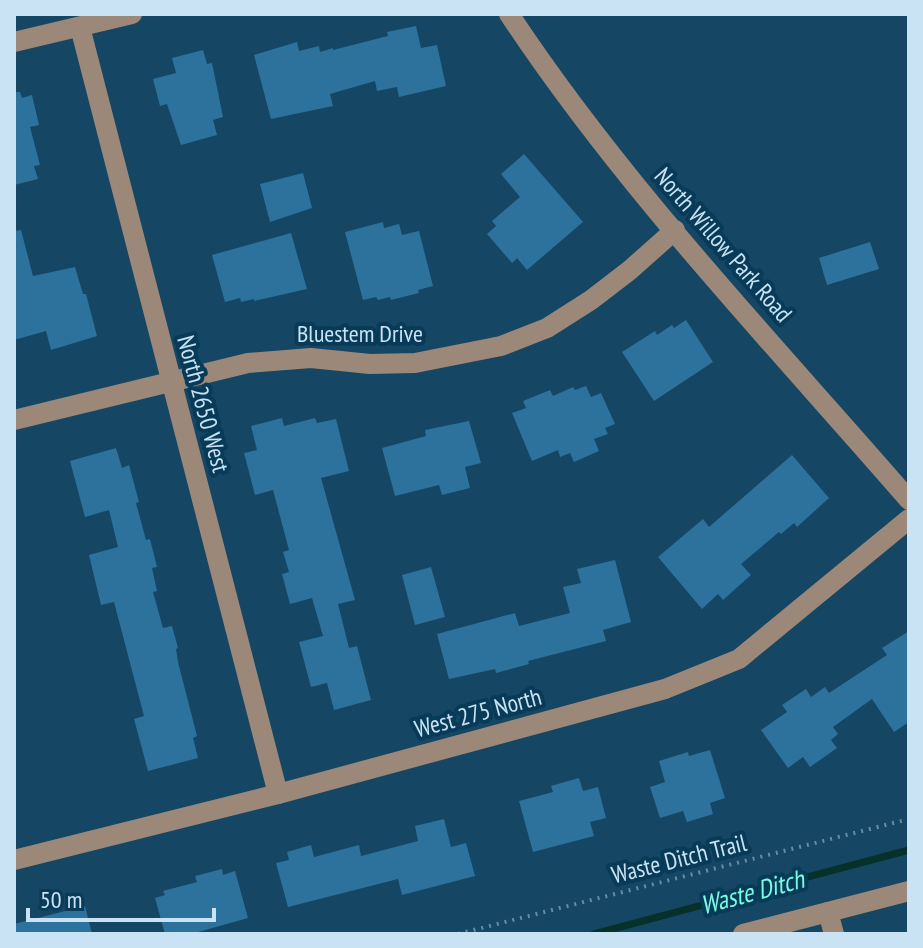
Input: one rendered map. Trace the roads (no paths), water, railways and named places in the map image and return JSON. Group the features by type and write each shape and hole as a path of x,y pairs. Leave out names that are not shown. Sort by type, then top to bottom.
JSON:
{"street":[{"path":"14,42 132,14"},
{"name":"North Willow Park Road","path":"509,14 592,129 675,230 909,500"},
{"name":"North 2650 West","path":"80,27 278,794"},
{"name":"Bluestem Drive","path":"14,420 248,363 311,358 370,364 415,363 501,346 547,328 591,300 675,230"},
{"name":"West 275 North","path":"14,860 278,794 665,689 739,659 909,519"},
{"path":"743,934 909,891"},
{"path":"828,912 834,934"}],"waterway":[{"name":"Waste Ditch","path":"594,934 909,850"}]}
